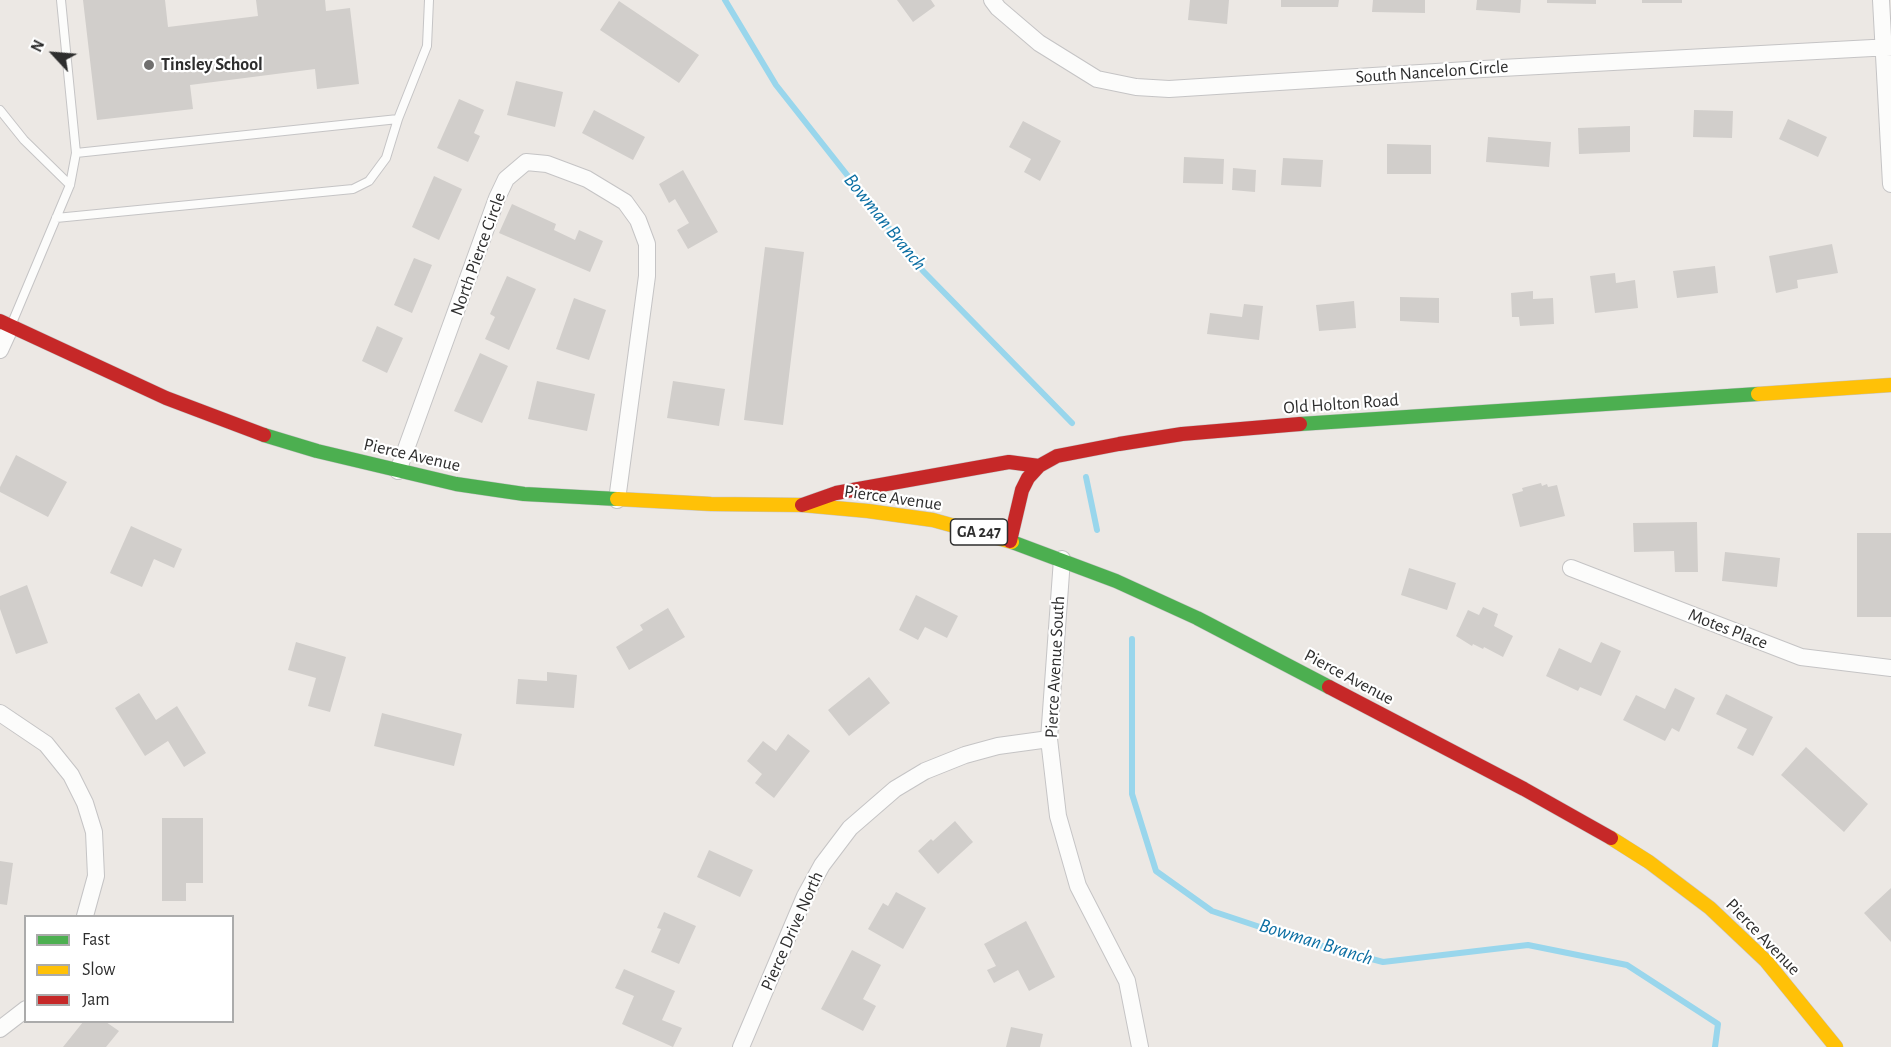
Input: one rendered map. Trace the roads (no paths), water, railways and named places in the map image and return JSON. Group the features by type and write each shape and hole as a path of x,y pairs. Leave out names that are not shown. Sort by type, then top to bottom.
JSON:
{"main road":[{"name":"Pierce Avenue","path":"6,324 166,398 247,430 317,451 398,471 456,484 524,494 711,504 802,505 933,520 1010,541 1116,580 1197,618 1524,789 1640,856 1710,908 1766,961 1836,1047"},
{"name":"Old Holton Road","path":"1038,466 1057,456 1182,434 1891,385"},
{"path":"802,505 836,493 1009,462 1038,466"},
{"path":"1010,541 1022,490 1038,466"}],"street":[{"path":"1881,0 1887,47 1891,183"},
{"name":"South Nancelon Circle","path":"995,4 1039,43 1097,79 1136,87 1168,89 1887,47"},
{"name":"North Pierce Circle","path":"398,471 497,198 506,179 526,162 546,164 587,179 625,201 638,220 647,244 647,276 617,500"},
{"path":"0,350 6,324"},
{"name":"Pierce Avenue South","path":"1062,559 1049,739 1058,816 1077,886 1127,981 1140,1047"},
{"name":"Motes Place","path":"1570,568 1802,657 1891,668"},
{"path":"0,712 46,744 71,775 85,802 94,832 96,876 91,902 85,915"},
{"name":"Pierce Drive North","path":"741,1047 805,896 822,865 850,828 895,789 925,771 965,754 998,746 1049,739"},
{"path":"0,1029 24,1011"}],"lane":[{"path":"6,324 70,184 76,153 61,0"},
{"path":"56,218 353,189 369,181 386,158 398,119 427,46 429,0"},
{"path":"0,110 24,140 70,184"},
{"path":"76,153 398,119"}],"waterway":[{"name":"Bowman Branch","path":"725,0 776,85 923,271 1072,423"},
{"name":"Bowman Branch","path":"1086,477 1097,530"},
{"name":"Bowman Branch","path":"1132,639 1132,794 1156,871 1212,911 1296,939 1383,962 1528,945 1627,965 1718,1024 1715,1047"}],"place":[{"name":"Tinsley School","path":"149,65"}]}
